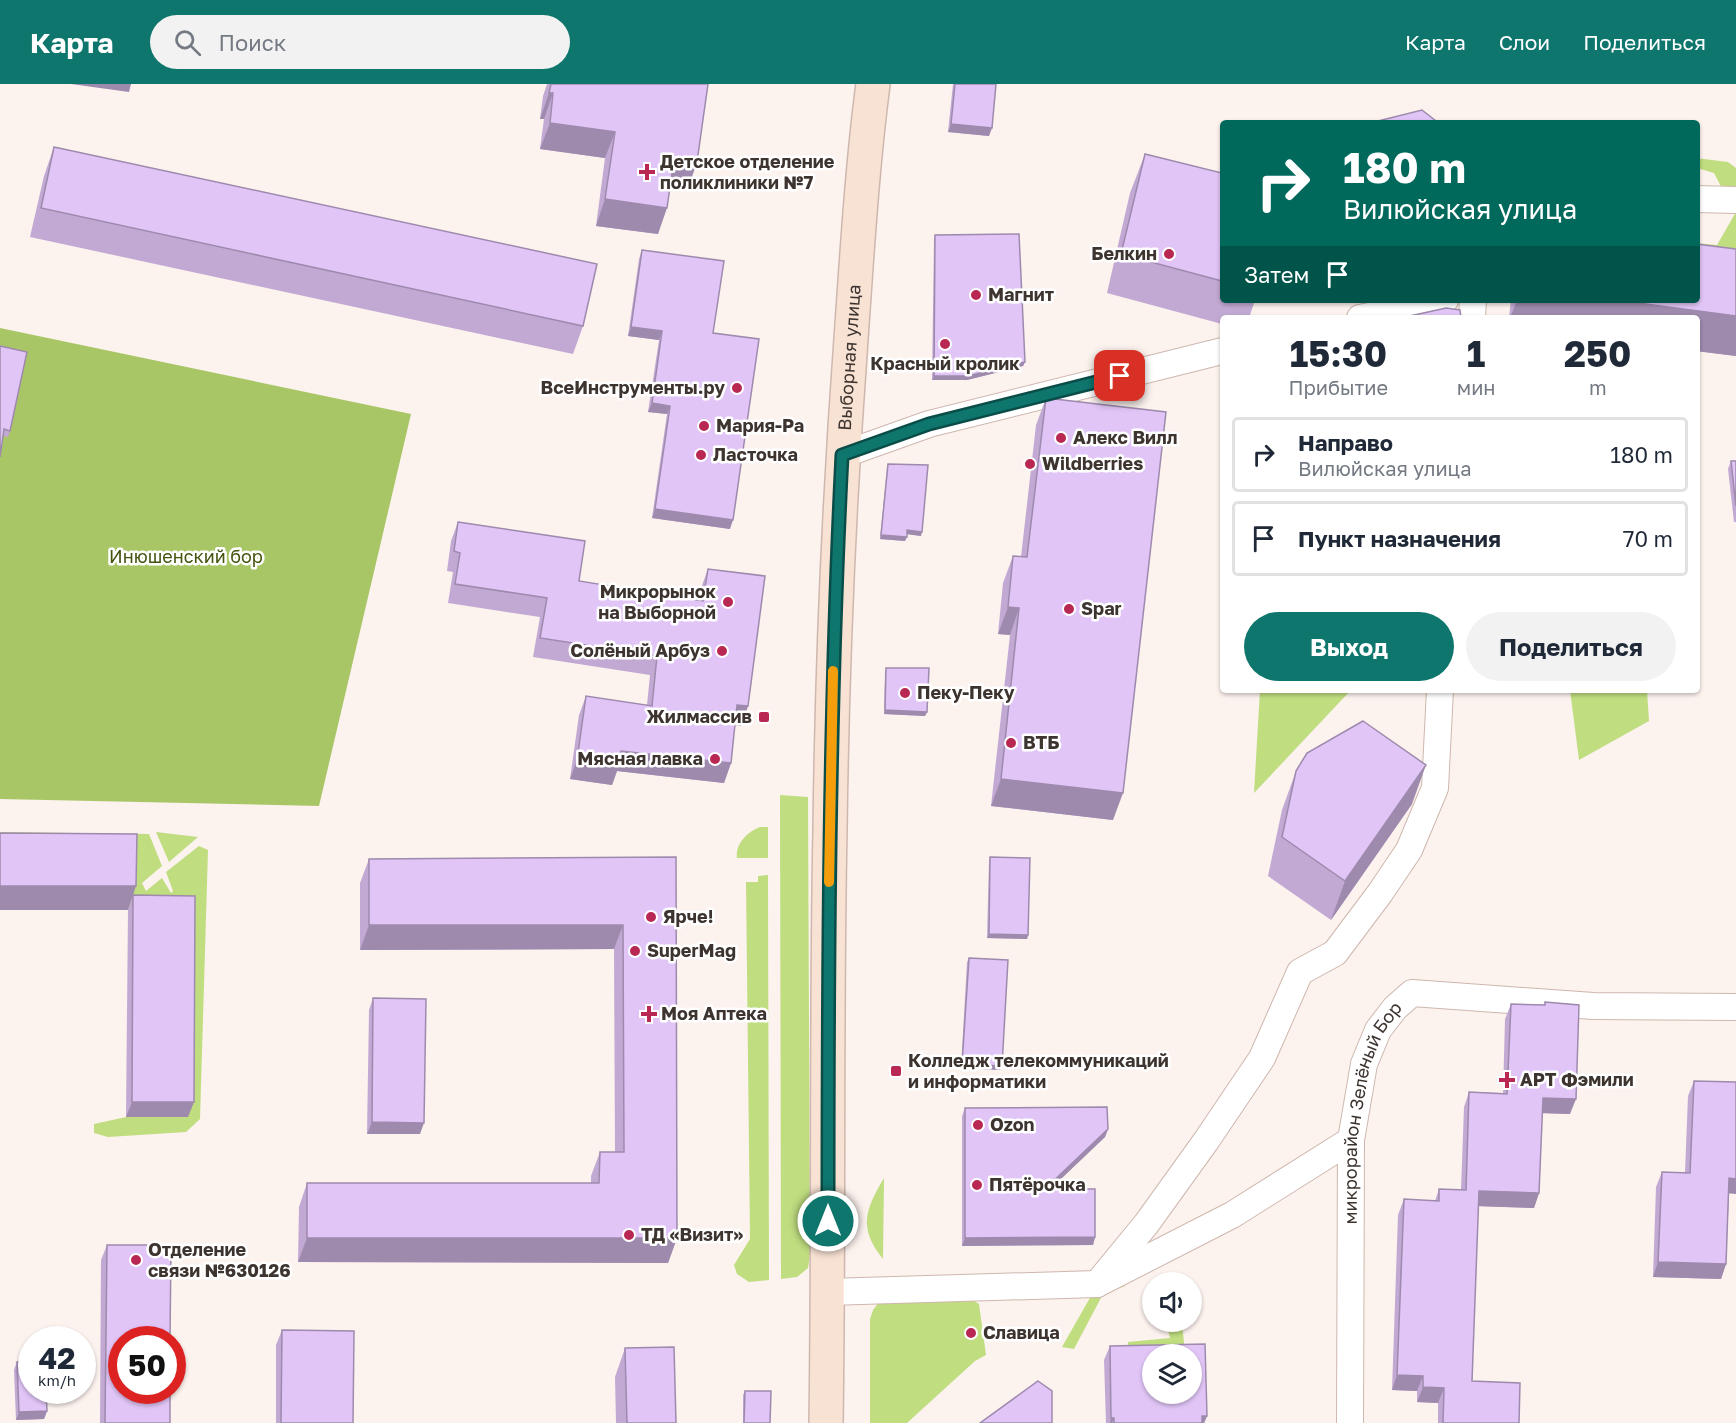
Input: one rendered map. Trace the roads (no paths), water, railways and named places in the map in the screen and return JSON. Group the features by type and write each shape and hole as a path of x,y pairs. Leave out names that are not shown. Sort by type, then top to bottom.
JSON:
{"main road":[{"name":"Выборная улица","path":"826,1423 830,830 834,626 842,455 855,270 873,84"}],"street":[{"path":"1700,199 1736,200"},
{"path":"1374,315 1431,303"},
{"path":"842,455 929,424 1220,351"},
{"path":"1097,1284 1154,1214 1262,1058 1300,972 1335,953 1380,893 1408,850 1435,788 1440,693"},
{"name":"микрорайон Зелёный Бор","path":"1350,1423 1351,1140 1364,1064 1378,1030 1395,1008 1412,993 1593,1006 1736,1007"},
{"path":"828,1292 1097,1284 1232,1215 1351,1140"}],"place":[{"name":"Детское отделение поликлиники №7","path":"647,172"},
{"name":"Белкин","path":"1169,254"},
{"name":"Магнит","path":"976,295"},
{"name":"Красный кролик","path":"945,344"},
{"name":"ВсеИнструменты.ру","path":"737,388"},
{"name":"Мария-Ра","path":"704,426"},
{"name":"Алекс Вилл","path":"1061,438"},
{"name":"Ласточка","path":"701,455"},
{"name":"Wildberries","path":"1030,464"},
{"name":"Микрорынок на Выборной","path":"728,602"},
{"name":"Spar","path":"1069,609"},
{"name":"Солёный Арбуз","path":"722,651"},
{"name":"Пеку-Пеку","path":"905,693"},
{"name":"Жилмассив","path":"764,717"},
{"name":"ВТБ","path":"1011,743"},
{"name":"Мясная лавка","path":"715,759"},
{"name":"Ярче!","path":"651,917"},
{"name":"SuperMag","path":"635,951"},
{"name":"Моя Аптека","path":"649,1014"},
{"name":"Колледж телекоммуникаций и информатики","path":"896,1071"},
{"name":"АРТ Фэмили","path":"1507,1080"},
{"name":"Ozon","path":"978,1125"},
{"name":"Пятёрочка","path":"977,1185"},
{"name":"ТД «Визит»","path":"629,1235"},
{"name":"Отделение связи №630126","path":"136,1260"},
{"name":"Славица","path":"971,1333"}],"park label":[{"name":"Инюшенский бор","path":"186,557"}]}
